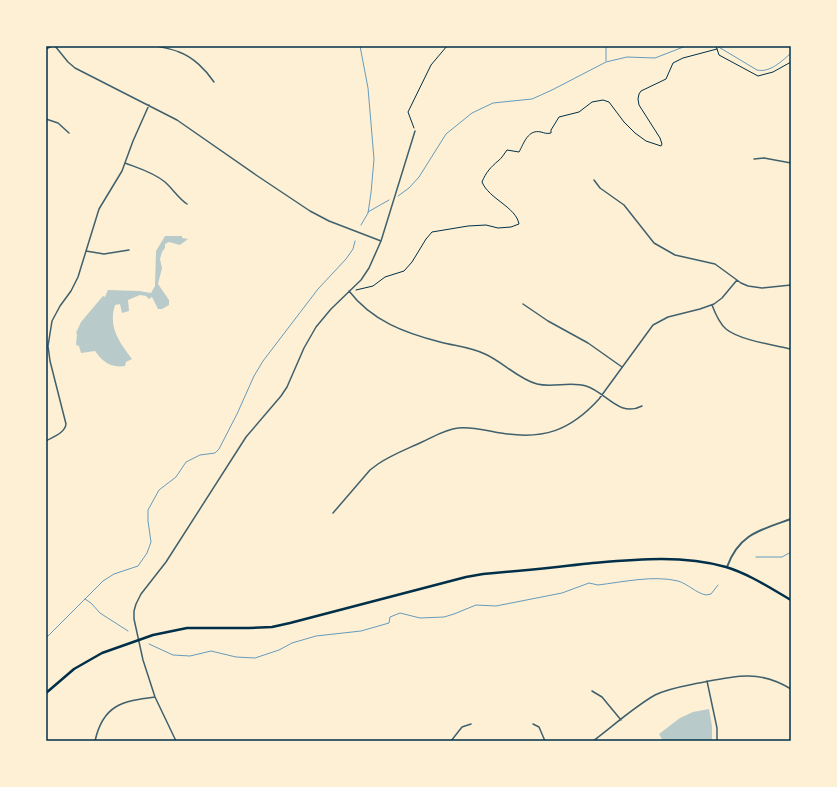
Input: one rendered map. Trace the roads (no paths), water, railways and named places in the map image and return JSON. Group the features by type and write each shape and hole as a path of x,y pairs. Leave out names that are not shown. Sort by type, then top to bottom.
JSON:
{"main road":[{"path":"46,693 84,663 112,649 164,632 187,628 249,628 290,623 483,574 648,559 686,560 704,562 726,568 754,579 791,600"}],"street":[{"path":"46,49 53,46 75,68 150,105 183,124 310,211 329,221 381,241"},
{"path":"158,46 185,55 201,68 214,82"},
{"path":"46,441 66,428 47,346 52,321 78,277 99,209 125,163 133,141 150,105"},
{"path":"46,119 61,125 69,133"},
{"path":"176,741 155,697 143,660 134,613 138,599 166,562 246,437 287,387 304,348 316,327 331,309 360,280 369,268 381,241 415,131"},
{"path":"754,159 764,158 791,163"},
{"path":"125,163 157,176 187,204"},
{"path":"594,180 600,188 624,205 654,243 678,257 715,264 745,285 758,288 791,285"},
{"path":"86,251 104,254 129,250"},
{"path":"333,513 370,470 378,464 448,430 465,428 520,436 544,434 562,428 576,421 589,411 602,396 649,329 655,323 668,317 712,305 722,298 737,280"},
{"path":"349,291 372,314 393,326 441,342 478,351 493,358 533,383 548,386 580,384 592,388 602,396 623,408 632,410 642,406"},
{"path":"523,304 548,321 588,343 622,367"},
{"path":"712,305 720,322 732,333 791,348"},
{"path":"726,568 737,547 749,536 760,530 791,519"},
{"path":"593,741 645,702 659,693 675,688 735,676 749,676 773,681 791,689"},
{"path":"707,681 717,728 718,741"},
{"path":"592,691 602,697 621,720"},
{"path":"95,741 101,723 115,708 130,700 155,697"},
{"path":"451,741 462,727 471,724"},
{"path":"533,724 540,730 545,741"}],"waterway":[{"path":"360,46 368,88 374,159 368,213 361,225"},
{"path":"606,46 606,61"},
{"path":"398,196 409,188 419,177 446,134 472,113 493,103 532,99 606,62 627,57 655,58 686,46"},
{"path":"717,46 757,70 767,70 776,66 791,53"},
{"path":"368,212 389,200"},
{"path":"46,638 103,581 114,574 138,566 147,553 151,542 148,510 159,490 176,477 186,462 200,455 215,453 219,449 254,376 263,361 318,289 346,259 353,249 355,241"},
{"path":"756,557 782,557 791,552"},
{"path":"149,644 173,655 190,656 211,651 236,657 255,658 279,650 292,643 316,636 361,631 389,623 390,617 400,613 420,618 444,617 476,605 496,606 562,593 589,583 598,585 648,579 668,579 682,582 706,595 711,594 718,585"},
{"path":"85,599 100,613 128,631"}]}
